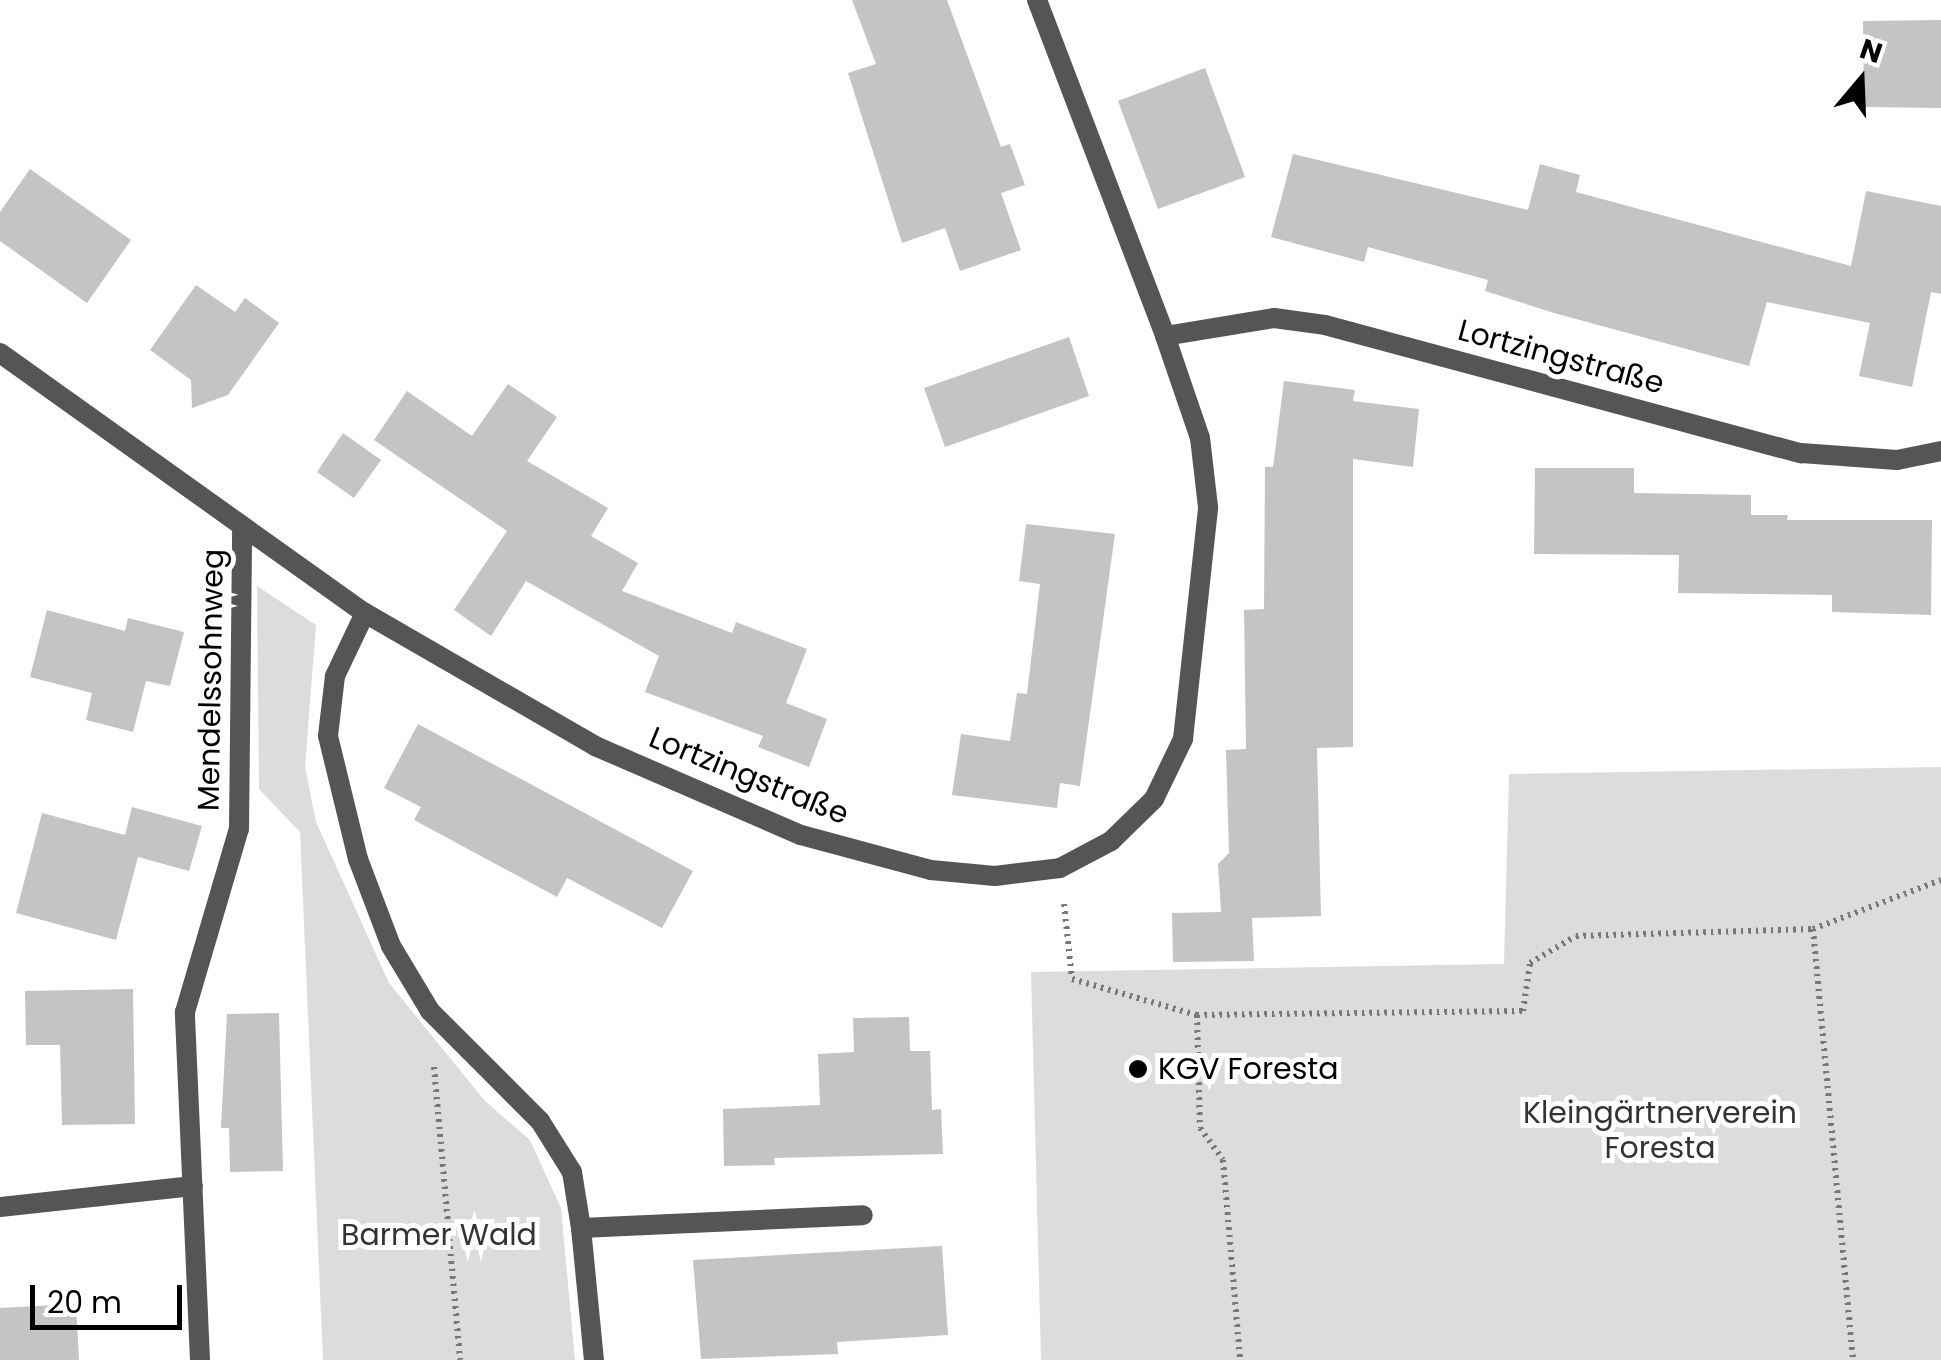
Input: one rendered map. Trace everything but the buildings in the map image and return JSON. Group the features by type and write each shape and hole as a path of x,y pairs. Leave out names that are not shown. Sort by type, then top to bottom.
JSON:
{"street":[{"name":"Lortzingstraße","path":"0,353 366,614 595,746 801,836 931,870 995,876 1060,868 1110,841 1154,799 1183,738 1208,507 1200,438 1037,0"},
{"name":"Lortzingstraße","path":"1165,336 1274,318 1325,325 1802,453 1896,460 1941,451"},
{"name":"Mendelssohnweg","path":"200,1360 185,1012 239,829 242,527"},
{"path":"366,614 336,676 328,736 358,859 391,946 430,1011 540,1121 572,1172 594,1360"},
{"path":"0,1207 193,1186"},
{"path":"581,1228 863,1215"}],"path":[{"path":"1068,931 1072,979 1196,1015 1523,1011 1530,963 1576,936 1813,929 1941,880"},
{"path":"1813,929 1853,1360"},
{"path":"430,1011 460,1360"},
{"path":"1196,1015 1200,1128 1223,1160 1240,1360"}],"green space":[{"name":"Barmer Wald","path":"257,586 316,625 305,767 316,822 389,983 485,1101 530,1140 561,1208 575,1360 323,1360 300,832 259,789"},
{"name":"Kleingärtnerverein Foresta","path":"1941,767 1941,1360 1041,1360 1031,972 1504,964 1509,774"}],"place":[{"name":"KGV Foresta","path":"1138,1069"}]}
